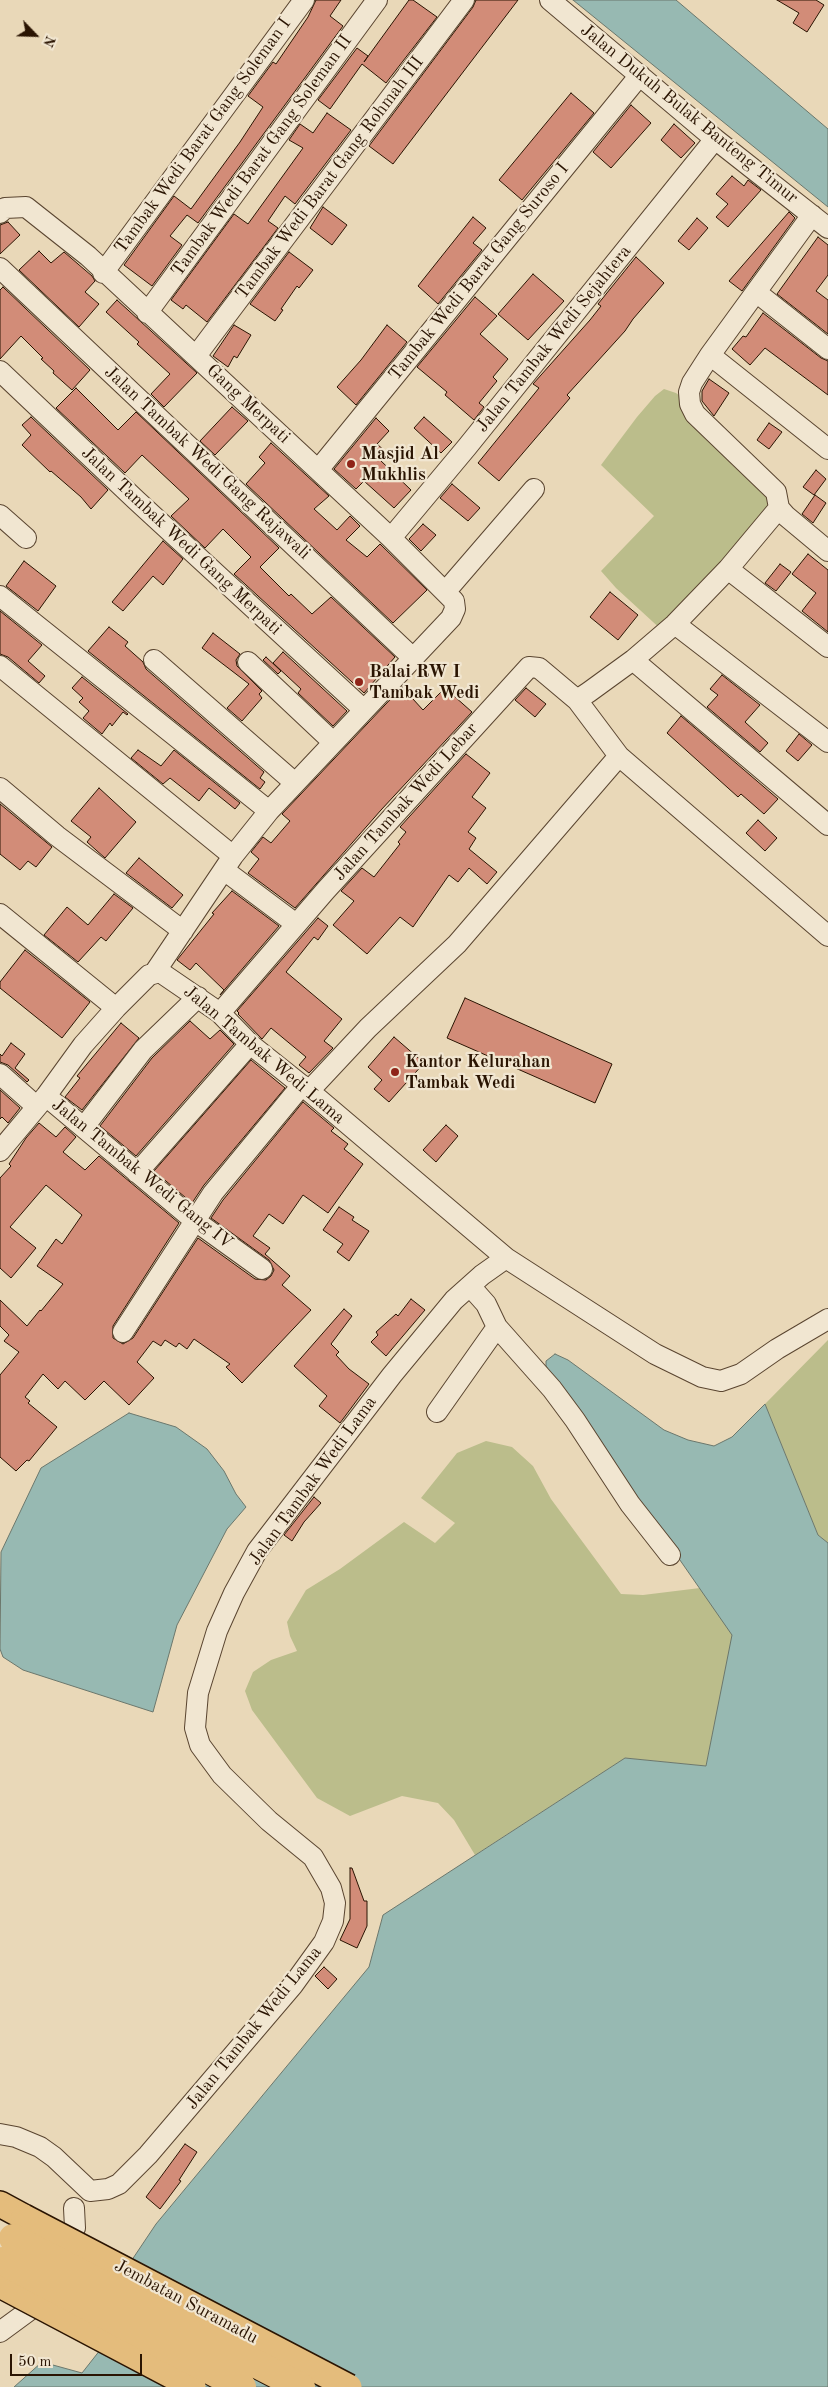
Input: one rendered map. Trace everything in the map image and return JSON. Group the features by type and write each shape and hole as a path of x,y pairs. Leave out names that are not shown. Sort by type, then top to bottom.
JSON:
{"highway":[{"path":"10,2250 242,2387"},
{"name":"Jembatan Suramadu","path":"10,2250 301,2387"}],"main road":[{"path":"0,2204 10,2250 193,2387"},
{"name":"Jembatan Suramadu","path":"10,2250 349,2387"}],"street":[{"name":"Tambak Wedi Barat Gang Soleman I","path":"103,273 304,0"},
{"name":"Tambak Wedi Barat Gang Soleman II","path":"147,313 377,0"},
{"name":"Tambak Wedi Barat Gang Rohmah III","path":"196,356 464,0"},
{"name":"Jalan Dukuh Bulak Banteng Timur","path":"550,0 715,139 828,228"},
{"name":"Tambak Wedi Barat Gang Suroso I","path":"318,470 640,75"},
{"name":"Jalan Tambak Wedi Sejahtera","path":"391,538 467,447 715,139"},
{"name":"Gang Merpati","path":"6,208 26,207 88,256 103,273 196,356 446,591 454,601 455,610 451,618 414,659"},
{"path":"812,215 710,355 692,383 690,404 696,414 776,492 779,508 786,516 828,551"},
{"name":"Jalan Tambak Wedi Gang Rajawali","path":"0,268 414,659"},
{"path":"756,292 828,349"},
{"path":"710,355 828,449"},
{"name":"Jalan Tambak Wedi Gang Merpati","path":"0,371 363,710"},
{"path":"446,591 534,489"},
{"path":"779,508 728,569 675,624 633,660 576,700 619,756 828,936"},
{"path":"0,515 26,538"},
{"path":"728,569 828,647"},
{"path":"0,596 269,811"},
{"path":"675,624 828,742"},
{"path":"0,1151 84,1045 116,1008 150,974 155,972 229,863 269,811 363,710 414,659"},
{"path":"154,660 295,783"},
{"path":"633,660 828,825"},
{"path":"248,662 333,742"},
{"path":"0,666 229,863 296,924"},
{"name":"Jalan Tambak Wedi Lebar","path":"220,1013 296,924 528,667 539,668 576,700"},
{"path":"123,1332 213,1193 306,1088 457,944 619,756"},
{"path":"0,788 57,836 183,931"},
{"path":"0,914 116,1008"},
{"name":"Jalan Tambak Wedi Lama","path":"155,972 164,973 220,1013 250,1044 306,1088 506,1258 656,1354 702,1378 720,1381 742,1374 777,1349 828,1319"},
{"path":"84,1127 143,1050 198,997"},
{"path":"137,1173 250,1044"},
{"name":"Jalan Tambak Wedi Gang IV","path":"0,1074 84,1127 194,1220 262,1269"},
{"name":"Jalan Tambak Wedi Lama","path":"90,2190 108,2189 119,2184 148,2155 292,1985 324,1942 333,1921 335,1903 331,1888 313,1856 269,1821 222,1775 200,1745 195,1728 198,1693 217,1631 234,1593 257,1552 392,1375 454,1300 506,1258"},
{"path":"470,1286 486,1304 497,1327 557,1397 630,1504 670,1554"},
{"path":"437,1412 497,1327"},
{"path":"0,2134 16,2137 40,2147 54,2156 90,2190 74,2208 59,2220 19,2302 18,2318 0,2332"}],"green space":[{"path":"664,389 676,393 690,404 779,498 665,633 616,588 601,571 654,516 601,465 637,417 655,396"},
{"path":"828,1340 828,1543 818,1535 765,1404"},
{"path":"486,1441 512,1447 533,1466 551,1499 621,1594 643,1595 700,1588 733,1635 706,1766 625,1758 475,1855 454,1820 438,1803 402,1796 350,1816 317,1798 252,1710 245,1691 253,1672 271,1660 297,1651 290,1636 287,1622 306,1590 340,1569 404,1522 435,1543 455,1523 421,1498 457,1453"}],"water":[{"path":"573,0 676,0 828,129 828,207"},
{"path":"555,1354 568,1360 664,1430 688,1440 714,1446 732,1437 765,1404 818,1535 828,1543 828,2387 14,2387 42,2362 82,2373 108,2340 93,2318 156,2224 369,1967 383,1915 625,1758 706,1766 732,1635 550,1373 546,1366 546,1361"},
{"path":"129,1413 176,1427 207,1449 224,1471 236,1494 246,1507 227,1529 177,1625 153,1712 23,1670 3,1657 0,1649 1,1552 41,1468"}],"building":[{"path":"316,0 341,0 330,16 343,26 198,223 187,215 170,236 182,245 152,286 124,265 174,196 191,209 240,142 263,107 248,96 273,62 276,64 308,17"},
{"path":"409,0 413,0 437,17 386,83 362,64 330,109 318,100 357,48 368,56 364,62"},
{"path":"476,0 518,0 393,164 369,146 473,7"},
{"path":"777,0 816,0 824,5 807,32 793,23 799,13"},
{"path":"571,93 594,113 522,200 499,180"},
{"path":"631,105 651,123 611,168 593,152"},
{"path":"327,113 351,130 295,204 285,196 268,221 278,228 207,322 186,305 183,309 171,300 234,214 248,224 303,148 289,140 300,124 313,133"},
{"path":"674,124 695,143 681,158 661,140"},
{"path":"732,176 744,186 748,180 761,190 728,227 716,217 728,204 716,194"},
{"path":"323,207 347,225 332,245 310,228"},
{"path":"789,212 795,218 742,291 729,281"},
{"path":"473,217 486,228 473,243 482,250 438,304 418,286"},
{"path":"697,218 708,228 689,250 678,241"},
{"path":"8,222 20,235 0,254 0,225"},
{"path":"818,237 828,245 828,275 816,291 828,300 828,334 777,294"},
{"path":"39,251 51,263 64,252 92,276 95,281 85,292 99,304 79,327 19,270"},
{"path":"289,252 313,270 299,288 297,286 275,321 250,304"},
{"path":"636,257 664,283 625,331 567,395 570,398 499,481 478,463 539,388 533,384 590,320 601,306 598,304"},
{"path":"533,274 564,301 528,340 498,314"},
{"path":"3,287 90,370 72,390 53,373 54,371 41,359 43,358 21,336 0,359 0,290"},
{"path":"475,297 497,316 480,334 508,359 493,377 497,381 479,403 484,407 474,420 445,395 447,392 417,367"},
{"path":"117,300 197,373 164,407 151,394 170,374 106,312"},
{"path":"763,313 821,358 828,361 828,395 765,348 750,365 732,349 743,336 746,337"},
{"path":"234,325 251,335 237,358 234,356 228,367 213,356"},
{"path":"387,325 407,342 356,405 337,387 361,360"},
{"path":"709,379 729,393 714,416 702,401 702,391"},
{"path":"76,388 118,430 136,412 279,548 260,567 289,596 291,594 312,614 331,597 395,657 364,693 234,574 251,557 223,529 205,548 171,516 189,499 142,455 125,473 56,408"},
{"path":"232,407 248,421 215,455 200,441"},
{"path":"31,417 108,490 91,509 81,497 50,472 22,445 31,435 22,425"},
{"path":"424,417 452,442 441,453 414,428"},
{"path":"376,418 389,431 377,444 386,452 379,459 411,490 394,508 364,481 356,489 334,469"},
{"path":"769,423 782,432 769,449 757,440"},
{"path":"271,443 329,496 314,509 337,530 350,516 360,526 346,540 367,557 380,544 427,590 393,623 246,484 265,463 259,457"},
{"path":"816,470 826,479 814,495 803,487"},
{"path":"452,484 480,508 468,521 440,498"},
{"path":"815,495 826,503 813,523 802,514"},
{"path":"423,524 436,535 421,551 409,539"},
{"path":"163,541 183,559 163,585 153,576 123,611 112,602"},
{"path":"808,554 828,570 828,632 802,611 816,593 792,574"},
{"path":"24,561 56,586 38,611 6,586"},
{"path":"780,564 791,572 776,591 765,583"},
{"path":"610,592 638,615 618,640 590,617"},
{"path":"0,611 42,645 28,661 45,676 39,683 8,657 0,654"},
{"path":"109,627 128,642 125,646 143,662 146,669 264,772 260,778 265,782 260,789 88,651"},
{"path":"213,633 240,654 236,660 237,666 262,691 259,694 262,698 242,721 227,708 249,684 202,648"},
{"path":"283,652 347,711 333,726 298,693 301,689 273,663"},
{"path":"266,657 281,671 278,674 263,660"},
{"path":"722,675 760,705 745,722 768,743 760,752 707,707 718,695 710,689"},
{"path":"82,677 128,714 123,712 112,726 110,723 102,734 83,718 89,711 79,702 83,698 72,688"},
{"path":"402,687 423,710 445,688 472,712 381,810 295,908 248,873 259,859 251,852 263,837 271,843 290,821 282,814"},
{"path":"526,688 546,704 535,717 515,700"},
{"path":"681,716 778,799 764,814 741,794 738,797 667,733"},
{"path":"799,734 812,745 798,761 786,751"},
{"path":"138,750 161,766 174,750 240,803 235,809 209,788 199,801 170,778 163,784 131,758"},
{"path":"466,754 490,773 472,797 486,808 468,832 476,838 469,849 497,872 487,884 469,868 458,882 449,875 413,927 400,917 367,954 333,925 354,901 341,891 362,868 374,877 400,844 398,842 406,832 400,827"},
{"path":"99,788 136,822 105,858 87,842 91,837 71,821"},
{"path":"0,804 52,847 36,867 28,861 20,870 0,854"},
{"path":"758,820 777,838 765,851 746,833"},
{"path":"139,858 183,895 172,908 126,873"},
{"path":"232,891 279,926 220,995 224,990 196,963 190,970 177,960 214,914 212,913"},
{"path":"114,894 133,908 106,941 101,937 78,962 44,935 67,907 88,925"},
{"path":"318,918 328,926 318,940 314,937 286,972 342,1019 324,1041 333,1048 309,1073 299,1065 306,1057 271,1028 262,1039 237,1011"},
{"path":"25,950 90,1002 62,1038 0,988 0,982"},
{"path":"465,998 612,1064 595,1103 447,1038"},
{"path":"190,1021 210,1039 220,1030 234,1044 136,1156 100,1126 152,1058"},
{"path":"121,1023 139,1038 82,1110 65,1097 80,1078 77,1076"},
{"name":"Kantor Kelurahan Tambak Wedi","path":"394,1037 424,1063 389,1102 374,1089 382,1080 368,1067"},
{"path":"11,1043 25,1054 15,1068 29,1080 27,1082 8,1065 0,1062 0,1054 2,1056"},
{"path":"251,1060 285,1088 204,1185 192,1203 154,1171"},
{"path":"0,1090 20,1108 8,1123 2,1117 0,1119"},
{"path":"303,1102 334,1128 331,1131 348,1144 344,1149 363,1164 328,1213 303,1195 283,1224 269,1214 253,1236 270,1248 265,1254 290,1276 282,1285 311,1310 242,1383 226,1367 230,1364 194,1339 187,1349 179,1343 176,1347 165,1340 161,1346 153,1341 137,1362 154,1378 129,1405 104,1381 85,1400 65,1381 58,1389 43,1374 25,1397 30,1401 28,1403 57,1427 29,1461 27,1460 16,1471 0,1457 0,1375 19,1352 4,1341 9,1335 0,1326 0,1300 27,1326 63,1284 37,1266 56,1239 62,1244 82,1215 46,1185 10,1227 36,1248 11,1278 0,1268 0,1178 11,1166 9,1164 26,1138 39,1123 56,1137 65,1127 76,1137 63,1152 85,1170 99,1156 179,1223 113,1326 113,1338 123,1344 133,1338 198,1238 255,1279 266,1280 271,1276 274,1270 269,1260 211,1218 223,1200"},
{"path":"446,1125 458,1136 436,1162 423,1150"},
{"path":"339,1207 354,1217 352,1220 369,1231 349,1261 337,1252 343,1244 323,1230"},
{"path":"411,1299 425,1310 386,1356 371,1342 378,1335 376,1332 396,1314 398,1316"},
{"path":"344,1309 352,1316 331,1344 339,1352 336,1355 349,1369 369,1384 340,1423 319,1406 327,1396 294,1366"},
{"path":"314,1497 321,1503 304,1522 292,1541 284,1535"},
{"path":"350,1868 352,1868 364,1901 367,1901 367,1926 357,1948 340,1940 350,1919"},
{"path":"324,1967 337,1979 328,1989 315,1976"},
{"path":"185,2144 197,2152 179,2180 181,2181 160,2209 146,2197"}],"place":[{"name":"Masjid Al Mukhlis","path":"351,464"},
{"name":"Balai RW I Tambak Wedi","path":"359,682"},
{"name":"Kantor Kelurahan Tambak Wedi","path":"395,1072"}]}
